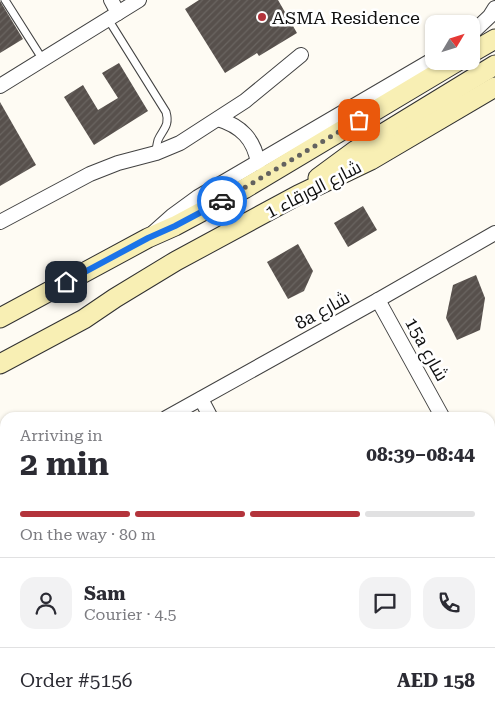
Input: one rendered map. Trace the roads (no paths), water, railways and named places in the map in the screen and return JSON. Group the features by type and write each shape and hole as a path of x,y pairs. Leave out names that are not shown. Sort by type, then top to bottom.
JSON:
{"main road":[{"path":"480,48 494,39"},
{"path":"298,196 325,172 356,150 495,65"},
{"name":"شارع الورقاء 1","path":"0,318 148,238 175,226 244,189 443,70"},
{"name":"شارع الورقاء 1","path":"0,364 84,319 176,261 298,196 371,160 495,87"}],"street":[{"path":"111,0 113,16"},
{"path":"1,83 43,60 139,0"},
{"path":"480,25 495,8"},
{"path":"0,222 90,174 118,163 156,153 180,143 250,97 301,56"},
{"path":"148,238 185,206 425,64"},
{"path":"218,119 242,131 253,146 258,163"},
{"name":"8a شارع","path":"177,412 495,233"},
{"name":"15a شارع","path":"378,300 440,412"},
{"path":"201,399 208,412"}],"lane":[{"path":"5,0 43,60"},
{"path":"113,16 166,112 168,120 158,141 156,153"}],"place":[{"name":"ASMA Residence","path":"262,17"}]}
